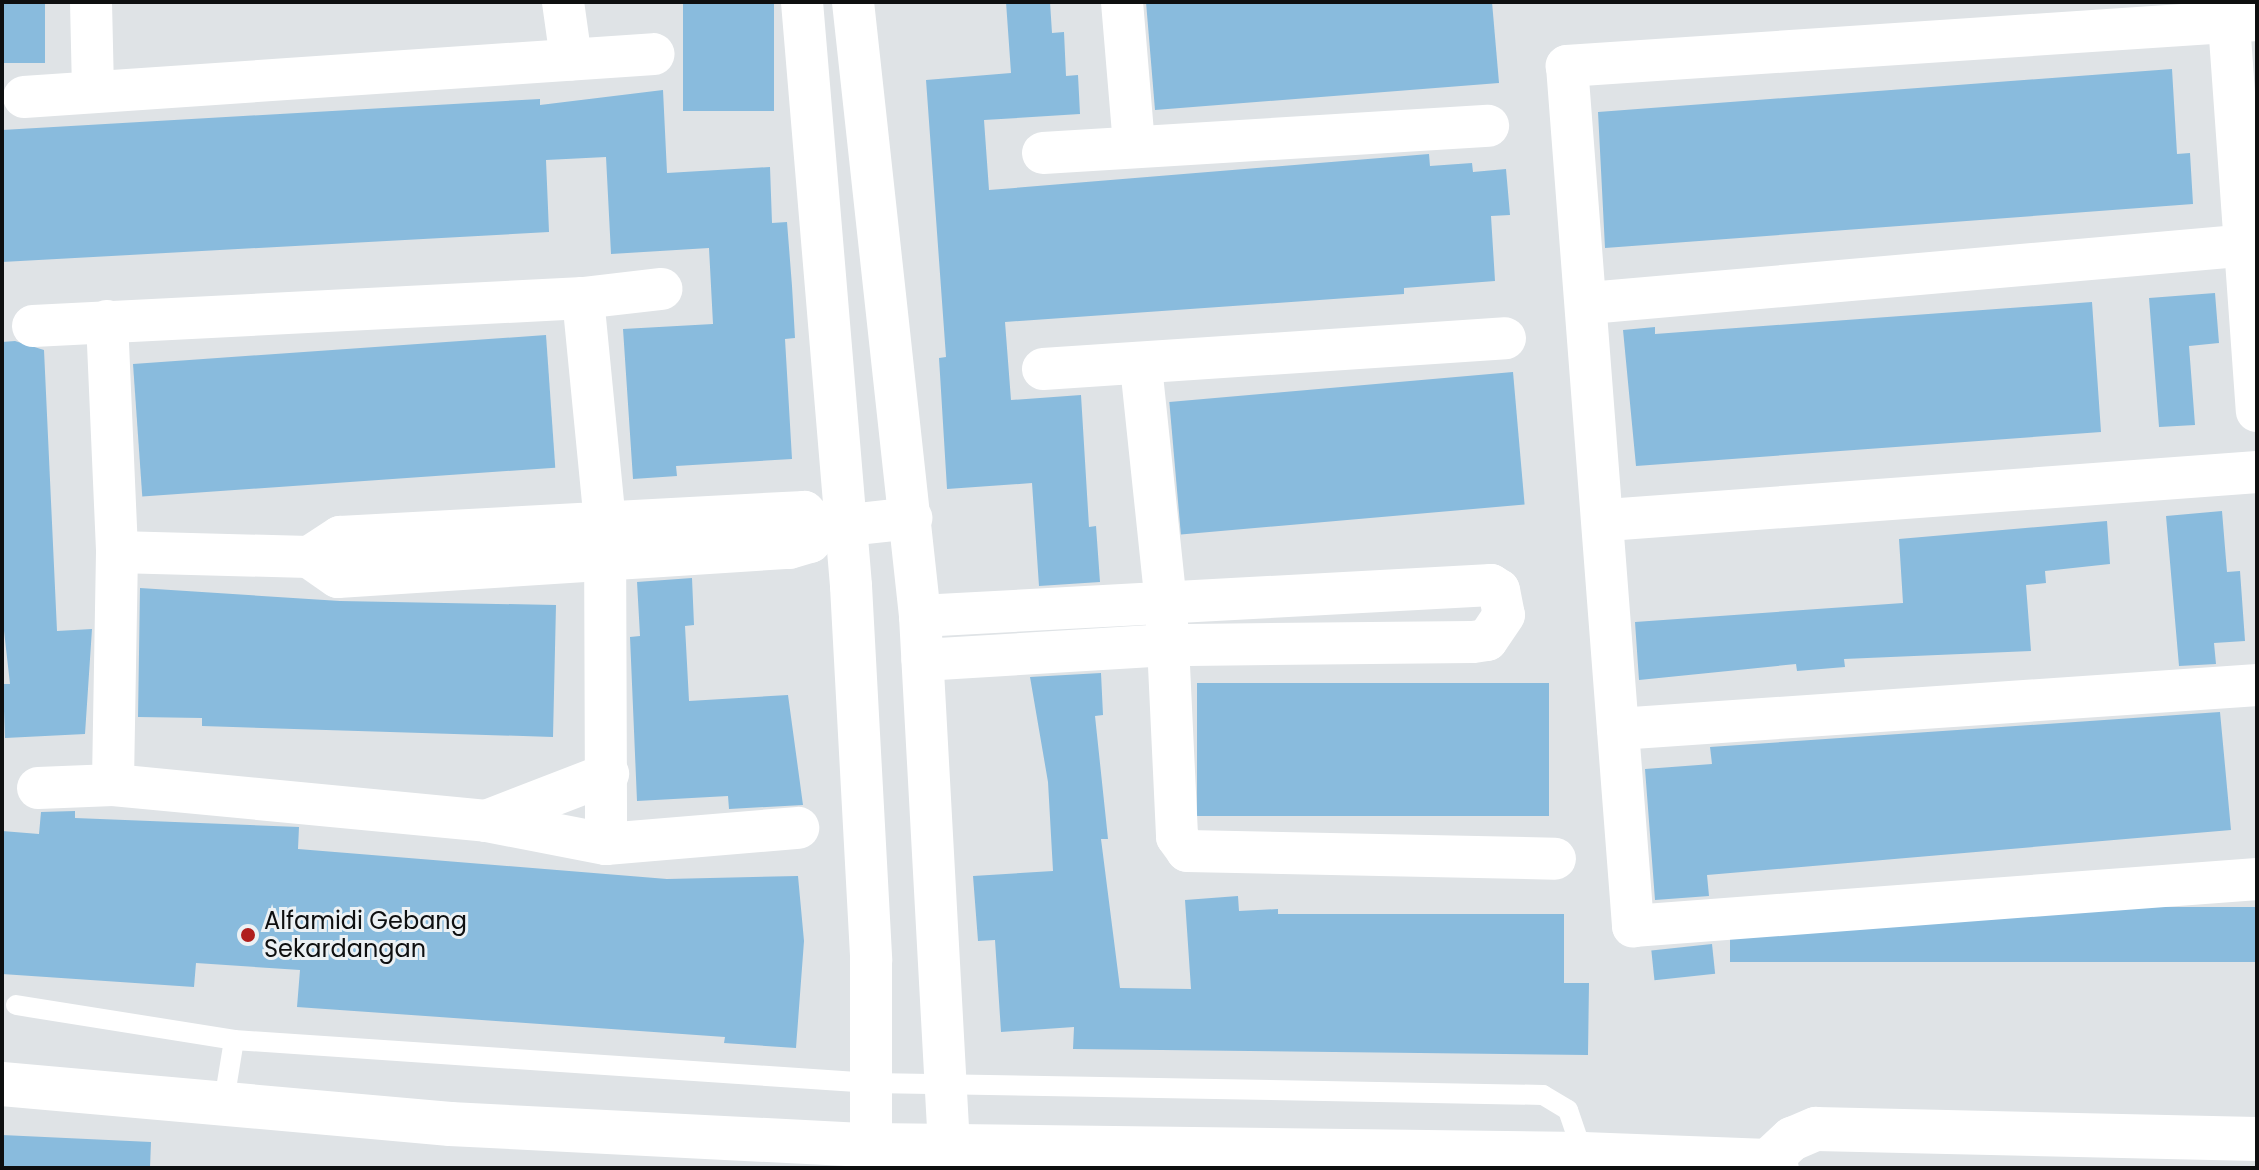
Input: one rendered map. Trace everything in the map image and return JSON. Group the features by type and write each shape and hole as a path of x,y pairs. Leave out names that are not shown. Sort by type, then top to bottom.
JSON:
{"street":[{"path":"91,2 93,91"},
{"path":"563,2 571,59"},
{"path":"802,2 833,526 851,586 871,960 871,1145"},
{"path":"853,2 918,597 949,1146"},
{"path":"1122,2 1134,145"},
{"path":"2257,411 2243,22 1567,66 1607,520 1633,926 2257,879"},
{"path":"24,97 654,54"},
{"path":"1043,153 1134,145 1488,126"},
{"path":"1589,303 2249,245"},
{"path":"33,326 583,298 661,289"},
{"path":"583,298 605,542 606,844"},
{"path":"107,321 117,552 113,785"},
{"path":"1043,369 1141,366 1505,338"},
{"path":"1141,366 1166,602 1177,837 1187,851 1555,859"},
{"path":"1607,520 2257,472"},
{"path":"117,552 309,557 340,537 506,549 689,535 789,548 810,542 833,526 911,518"},
{"path":"851,586 918,597 1166,602 1491,585 1499,590 1504,615 1487,640 1472,642 1168,645 922,660"},
{"path":"1618,729 2257,685"},
{"path":"486,821 608,774"},
{"path":"38,788 113,785 486,821 606,844 798,828"},
{"path":"871,960 936,957"},
{"path":"2,1084 223,1107 871,1145 1583,1154 1772,1164 1792,1139 1816,1129 2257,1139"}],"lane":[{"path":"16,1005 234,1040 872,1083 1543,1095 1568,1110 1583,1154"},
{"path":"223,1107 234,1040"}],"building":[{"path":"2,2 45,2 45,63 2,63"},
{"path":"683,2 774,2 774,111 683,111"},
{"path":"1006,2 1050,2 1052,33 1064,32 1066,76 1078,75 1080,114 984,120 989,190 1429,154 1430,166 1472,163 1473,172 1506,169 1510,215 1491,216 1495,281 1404,288 1404,294 1005,322 1011,400 1081,395 1089,527 1096,526 1100,582 1039,586 1032,483 947,489 939,358 946,357 926,80 1011,73"},
{"path":"1146,2 1492,2 1499,83 1155,110"},
{"path":"2172,69 2177,154 2190,153 2193,204 1605,248 1598,112"},
{"path":"663,90 667,173 770,167 772,223 787,222 792,286 795,338 785,339 792,459 676,466 677,476 633,479 623,329 713,324 709,248 611,254 606,157 546,160 549,232 2,262 2,130 540,99 540,105"},
{"path":"2215,293 2219,343 2189,346 2195,425 2159,427 2149,298"},
{"path":"2092,302 2101,432 1636,466 1623,330 1655,327 1655,334"},
{"path":"546,335 555,468 142,497 133,364"},
{"path":"15,341 44,350 57,631 92,629 85,734 5,738 3,684 10,684 2,613 2,342"},
{"path":"1513,372 1525,504 1181,535 1169,402"},
{"path":"2222,511 2227,572 2240,571 2245,641 2214,643 2216,664 2179,666 2166,516"},
{"path":"2107,521 2110,564 2045,571 2046,583 2026,585 2031,651 1844,659 1845,667 1797,671 1796,664 1639,680 1635,622 1903,603 1899,539"},
{"path":"692,578 694,625 685,626 689,701 788,695 803,805 729,809 728,796 637,801 630,637 640,636 637,582"},
{"path":"140,588 340,601 556,605 553,737 202,726 202,718 138,717"},
{"path":"1101,673 1103,715 1095,716 1108,839 1101,839 1120,988 1191,989 1185,900 1238,896 1239,911 1278,909 1278,914 1564,914 1564,983 1589,983 1588,1055 1073,1049 1074,1027 1001,1032 995,940 978,941 973,876 1053,871 1048,782 1030,677"},
{"path":"1197,683 1549,683 1549,816 1197,816"},
{"path":"2220,712 2231,830 1707,875 1709,896 1655,900 1645,769 1712,764 1710,747"},
{"path":"75,811 75,818 299,827 298,849 667,879 798,876 804,941 796,1048 724,1043 725,1037 297,1007 300,970 196,963 194,987 2,974 2,831 39,834 41,812"},
{"path":"1730,907 2257,907 2257,962 1730,962"},
{"path":"1712,944 1715,974 1654,980 1651,950"},
{"path":"2,1135 151,1142 150,1168 2,1168"}],"place":[{"name":"Alfamidi Gebang Sekardangan","path":"248,935"}]}
